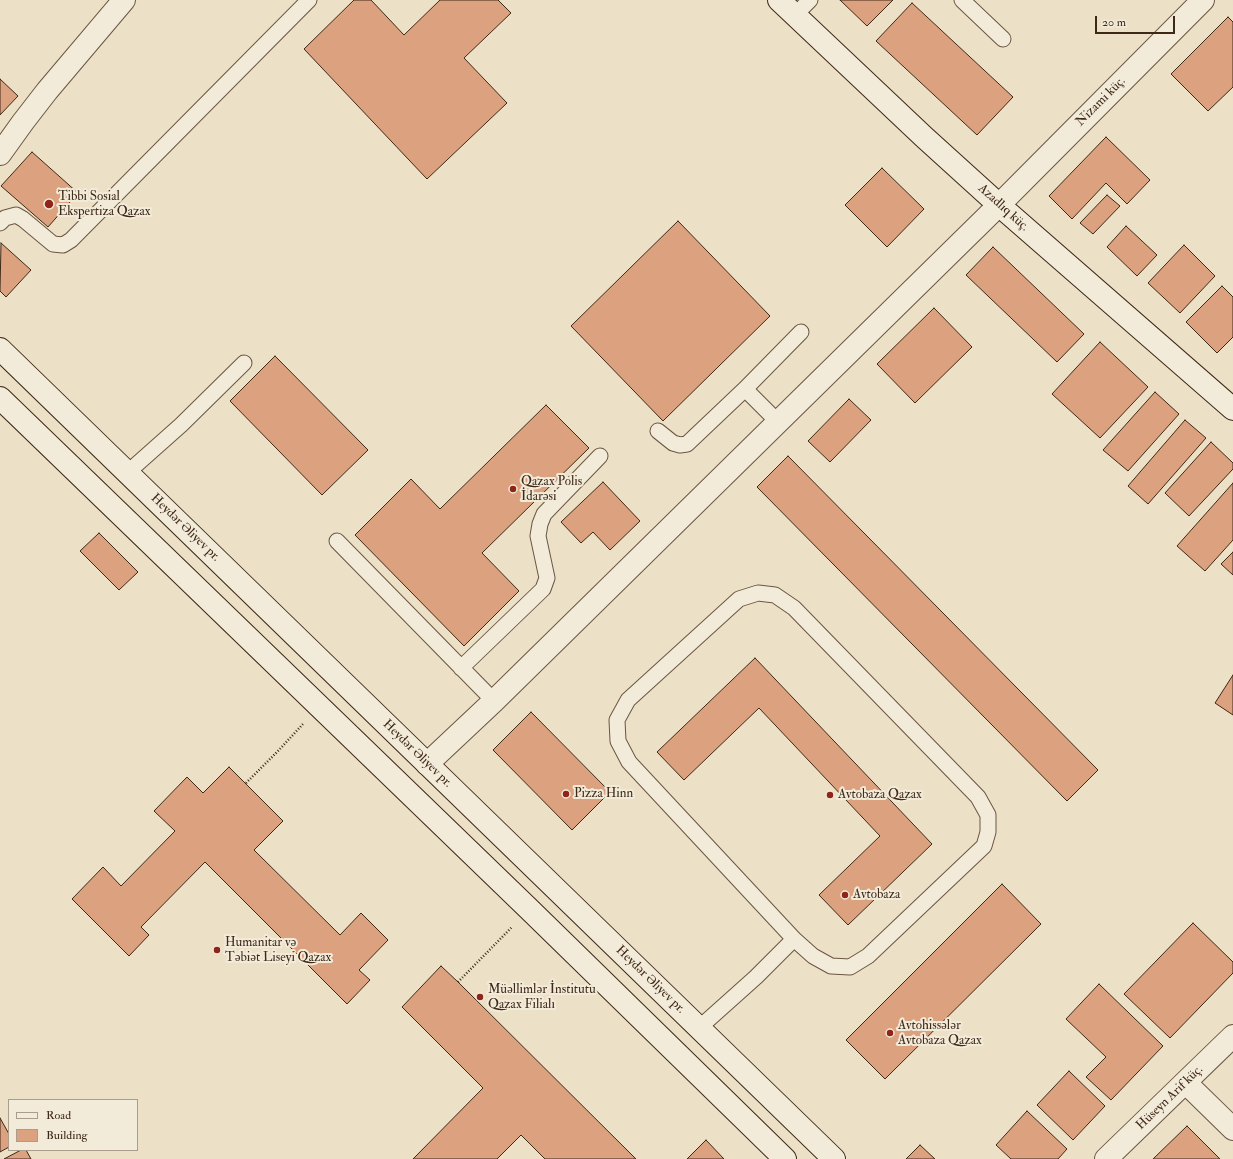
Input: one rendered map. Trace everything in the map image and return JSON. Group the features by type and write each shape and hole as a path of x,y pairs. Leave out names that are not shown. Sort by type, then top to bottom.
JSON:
{"main road":[{"path":"0,154 47,91 124,0"},
{"name":"Azadlıq küç.","path":"779,0 802,8 924,137 1233,409"},
{"name":"Nizami küç.","path":"427,764 494,701 1000,205 1203,0"},
{"name":"Heydər Əliyev pr.","path":"0,349 834,1159"},
{"path":"0,398 319,705 785,1159"},
{"path":"677,1053 699,1028"},
{"name":"Hüseyn Arif küç.","path":"1106,1159 1233,1036"},
{"path":"1186,1083 1233,1129"}],"lane":[{"path":"0,223 5,218 16,215 53,244 63,245 71,240 309,0"},
{"path":"962,0 1003,39"},
{"path":"658,431 673,443 680,445 687,444 745,389 801,332"},
{"path":"127,473 181,425 244,363"},
{"path":"745,389 778,422"},
{"path":"461,668 543,589 548,578 538,536 540,524 544,514 600,456"},
{"path":"336,541 494,701"},
{"path":"758,593 775,595 794,608 978,797 988,815 988,832 984,846 868,956 850,967 831,966 813,956 794,939 629,762 618,741 617,720 628,700 739,599 758,593"},
{"path":"699,1028 756,977 794,939"}],"path":[{"path":"246,783 279,750 319,705"},
{"path":"458,982 529,909"}],"building":[{"path":"354,0 371,0 404,35 440,0 498,0 511,13 464,58 507,103 427,179 304,49"},
{"path":"840,0 893,0 867,26"},
{"path":"912,3 1013,97 977,135 876,41"},
{"path":"1228,17 1233,22 1233,87 1208,111 1171,74"},
{"path":"0,79 18,96 0,115"},
{"path":"1106,137 1150,180 1127,204 1106,183 1072,219 1049,196"},
{"path":"32,152 78,193 48,227 1,186"},
{"path":"882,168 924,209 887,247 845,205"},
{"path":"1107,195 1120,206 1093,234 1080,223"},
{"path":"678,221 770,316 663,421 571,326"},
{"path":"1126,226 1157,255 1137,276 1107,247"},
{"path":"1,243 31,270 6,297 0,291"},
{"path":"1184,245 1215,276 1180,313 1148,283"},
{"path":"993,247 1084,334 1057,362 966,275"},
{"path":"1222,286 1233,297 1233,337 1217,353 1186,322"},
{"path":"934,308 972,347 915,403 877,364"},
{"path":"1100,342 1148,387 1100,438 1052,394"},
{"path":"275,356 368,450 322,495 230,401"},
{"path":"1155,392 1179,414 1128,471 1103,450"},
{"path":"849,399 871,420 830,462 808,441"},
{"path":"546,405 589,448 482,553 519,591 464,646 355,535 411,479 440,509"},
{"path":"1185,420 1206,438 1148,504 1128,486"},
{"path":"1211,442 1233,463 1233,469 1189,516 1165,493"},
{"path":"788,456 1098,770 1067,801 757,487"},
{"path":"603,482 640,521 610,550 593,532 581,543 561,522"},
{"path":"1233,483 1233,540 1205,571 1177,546"},
{"path":"99,533 138,572 119,590 80,551"},
{"path":"1233,552 1233,575 1221,564"},
{"path":"755,658 932,844 848,925 819,895 880,836 759,708 684,780 657,752"},
{"path":"1233,675 1233,715 1215,703"},
{"path":"531,712 610,792 572,830 493,750"},
{"path":"229,767 283,821 254,850 340,935 361,913 388,940 359,970 370,980 347,1004 205,862 141,927 149,935 129,956 72,899 103,867 121,886 175,831 154,811 187,777 203,793"},
{"path":"1002,884 1041,924 885,1079 846,1040"},
{"path":"1193,923 1233,962 1233,973 1170,1038 1124,994"},
{"path":"441,966 636,1159 545,1159 521,1135 497,1159 413,1159 483,1088 402,1007"},
{"path":"1099,984 1163,1046 1111,1100 1086,1077 1106,1057 1066,1019"},
{"path":"1069,1071 1105,1106 1073,1140 1037,1105"},
{"path":"1027,1111 1067,1149 1058,1159 1011,1159 996,1145"},
{"path":"0,1118 8,1132 8,1148 0,1152"},
{"path":"1187,1126 1220,1159 1153,1159"},
{"path":"706,1140 724,1159 687,1159"},
{"path":"920,1145 935,1159 906,1159"},
{"path":"19,1151 27,1151 31,1159 4,1159"}],"place":[{"name":"Tibbi Sosial Ekspertiza Qazax","path":"49,204"},
{"name":"Qazax Polis İdarəsi","path":"513,489"},
{"name":"Pizza Hinn","path":"566,794"},
{"name":"Avtobaza Qazax","path":"830,795"},
{"name":"Avtobaza","path":"845,895"},
{"name":"Humanitar və Təbiət Liseyi Qazax","path":"217,950"},
{"name":"Müəllimlər İnstitutu Qazax Filialı","path":"480,997"},
{"name":"Avtohissələr Avtobaza Qazax","path":"890,1033"}]}
